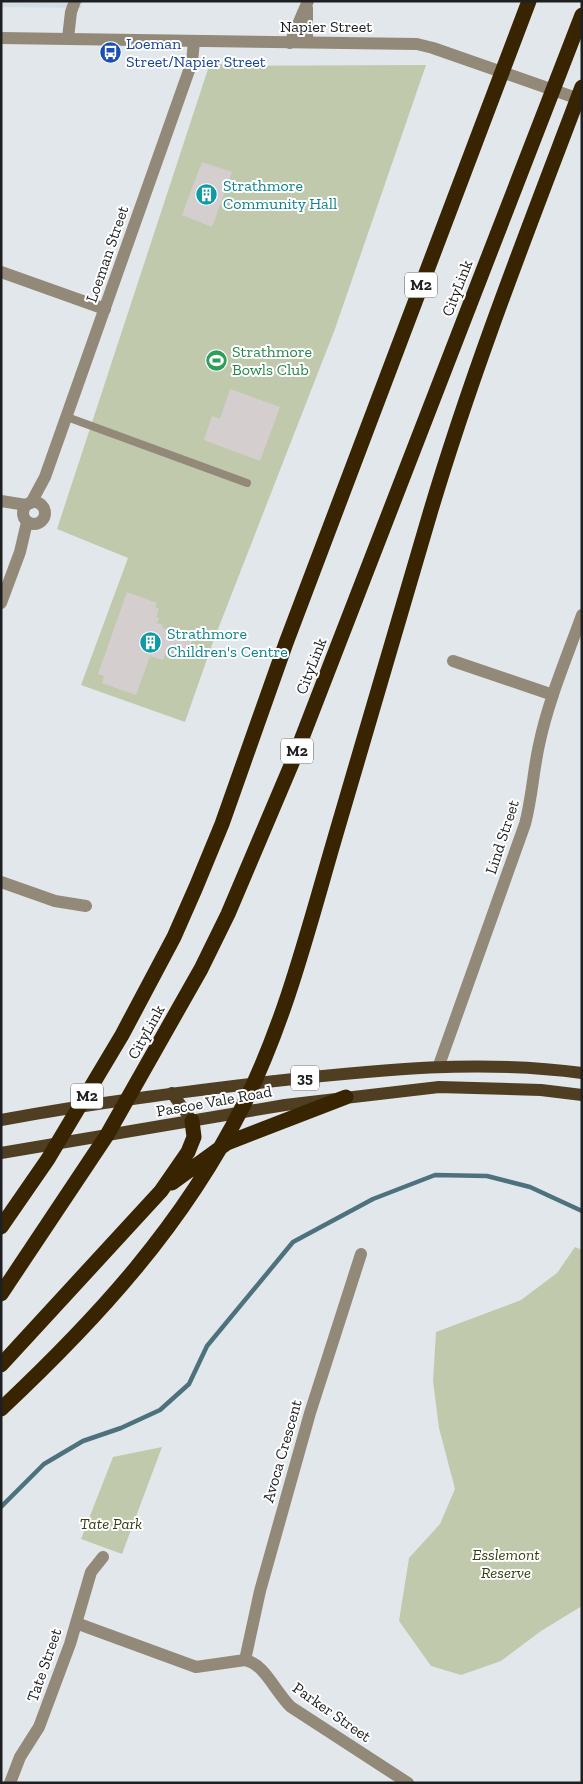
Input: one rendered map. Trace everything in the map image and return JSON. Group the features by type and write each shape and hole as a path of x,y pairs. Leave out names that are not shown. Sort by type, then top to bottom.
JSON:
{"highway":[{"name":"CityLink","path":"1,1227 86,1098 174,936 222,824 286,643 529,1"},
{"name":"CityLink","path":"1,1294 65,1202 108,1135 201,969 243,881 295,756 582,15"},
{"path":"1,1408 108,1303 167,1230 198,1183 242,1108 262,1066 311,918 455,432 582,87"},
{"path":"161,1191 226,1143 346,1097"},
{"path":"1,1365 161,1191 188,1152 194,1137 192,1121"}],"main road":[{"name":"Pascoe Vale Road","path":"1,1120 94,1103 172,1093 439,1065 498,1065 582,1073"},
{"name":"Pascoe Vale Road","path":"1,1153 346,1097 439,1087 541,1090 582,1095"},
{"path":"172,1093 192,1121"}],"street":[{"path":"68,38 71,12 75,1"},
{"path":"306,42 308,3"},
{"path":"290,43 308,3"},
{"name":"Napier Street","path":"1,38 400,43 433,48 582,100"},
{"name":"Loeman Street","path":"1,603 20,552 30,512 105,309 192,62 194,41"},
{"path":"1,272 105,309"},
{"path":"1,502 30,512"},
{"name":"Lind Street","path":"439,1065 525,824 532,799 539,745 553,695 582,615"},
{"path":"452,660 553,695"},
{"path":"1,882 64,903 86,906"},
{"name":"Avoca Crescent","path":"244,1660 260,1591 310,1413 361,1254"},
{"name":"Tate Street","path":"10,1783 20,1757 39,1727 70,1644 91,1572 103,1557"},
{"path":"76,1623 196,1667 244,1660"},
{"name":"Parker Street","path":"244,1660 252,1662 262,1670 279,1696 290,1707 408,1783"}],"lane":[{"path":"66,417 247,483"}],"shaded area":[{"path":"1,1 82,1 81,8 1,7"}],"green space":[{"path":"219,63 226,66 426,65 335,329 213,642 185,722 81,685 128,558 57,529 209,66 218,66"},
{"name":"Esslemont Reserve","path":"575,1247 582,1250 582,1606 541,1631 501,1661 461,1675 431,1666 399,1621 409,1558 440,1524 455,1489 439,1428 433,1381 436,1332 521,1300 557,1273"},
{"name":"Tate Park","path":"162,1447 122,1554 81,1539 113,1457"}],"building":[{"name":"Strathmore Community Hall","path":"202,162 232,172 212,227 182,215"},
{"name":"Strathmore Bowls Club","path":"230,389 280,407 260,461 204,440 212,416 220,419"},
{"name":"Strathmore Children's Centre","path":"127,592 157,603 155,607 159,609 156,617 159,618 157,623 163,625 162,628 193,638 189,652 169,645 163,660 150,656 136,695 102,683 104,676 98,674"}],"waterway":[{"path":"1,1507 44,1464 83,1441 121,1428 160,1410 189,1384 207,1346 293,1242 373,1199 435,1175 487,1176 530,1187 582,1211"}],"place":[{"name":"Loeman Street/Napier Street","path":"110,52"},
{"name":"Strathmore Community Hall","path":"207,194"},
{"name":"Strathmore Bowls Club","path":"216,360"},
{"name":"Strathmore Children's Centre","path":"151,642"}]}
